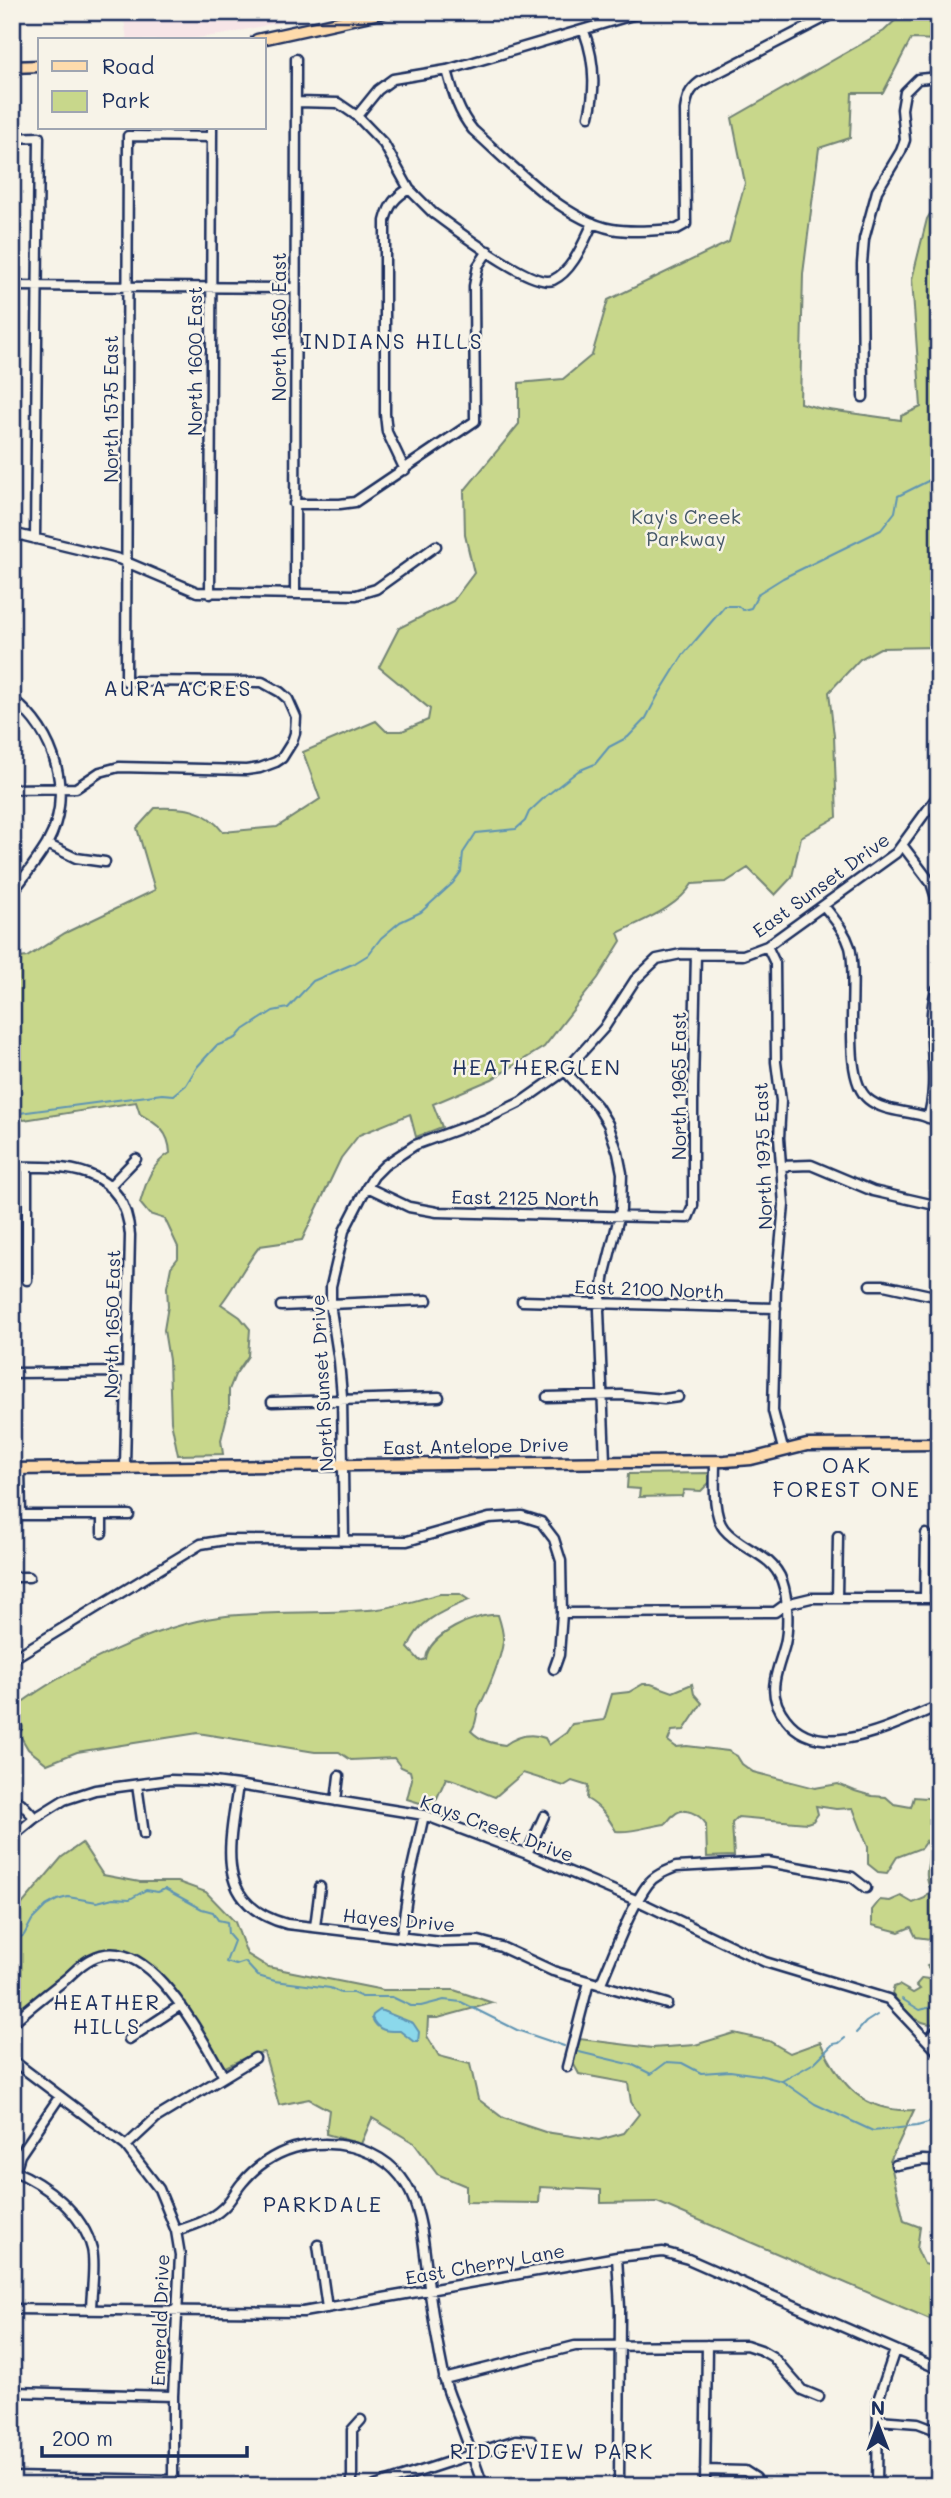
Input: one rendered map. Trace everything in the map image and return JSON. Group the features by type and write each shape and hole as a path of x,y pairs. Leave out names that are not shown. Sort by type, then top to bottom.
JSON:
{"main road":[{"path":"266,38 384,12"},
{"path":"12,67 38,66"},
{"name":"East Antelope Drive","path":"16,1469 715,1461 751,1459 807,1445 939,1444"}],"street":[{"path":"447,70 463,119 472,130 554,201 593,223 619,230 677,229 686,224 685,110 691,89 836,12"},
{"path":"357,116 378,90 393,79 447,70 636,14"},
{"path":"584,30 593,67 593,98 589,116"},
{"name":"North 1650 East","path":"295,594 296,59"},
{"path":"863,397 864,239 877,191 905,140 902,109 905,92 918,79 939,77"},
{"path":"297,102 338,103 357,116 384,144 409,189 433,214 529,278 551,281 561,275 570,265 593,223"},
{"name":"North 1575 East","path":"59,789 76,788 100,772 119,767 260,768 282,758 292,742 296,724 293,707 280,692 262,682 126,681 128,136 212,132"},
{"name":"North 1600 East","path":"210,594 212,132"},
{"path":"12,138 40,137 35,538"},
{"path":"405,470 387,432 385,414 386,221 388,209 394,200 409,189"},
{"path":"294,504 355,502 475,421 474,286 478,266 488,251"},
{"path":"12,286 295,288"},
{"path":"12,533 126,562 185,589 210,594 366,593 376,589 436,546"},
{"path":"13,891 47,844 55,822 59,789 55,761 43,731 14,701"},
{"path":"12,789 59,789"},
{"name":"East Sunset Drive","path":"334,1267 344,1231 367,1187 385,1165 399,1154 521,1102 565,1071 604,1028 646,968 657,959 669,955 743,955 768,946 903,846 939,794"},
{"path":"47,844 76,858 105,862"},
{"path":"903,846 931,883 936,898"},
{"path":"824,906 842,930 850,949 854,1066 858,1086 869,1101 879,1106 939,1123"},
{"name":"North 1975 East","path":"768,946 775,963 776,1062 781,1101 779,1138 784,1205 776,1308 773,1410 783,1449"},
{"name":"North 1965 East","path":"688,1217 694,1206 696,954"},
{"path":"924,1117 933,1089 931,1006 936,990"},
{"path":"565,1071 597,1106 608,1124 622,1173 620,1216 600,1303 605,1461"},
{"path":"12,1167 58,1166 83,1171 108,1187 136,1159"},
{"path":"781,1166 811,1166 864,1188 939,1206"},
{"path":"27,1167 27,1280"},
{"name":"North 1650 East","path":"108,1187 124,1208 129,1224 125,1467"},
{"name":"East 2125 North","path":"367,1187 385,1197 422,1210 688,1217"},
{"name":"North Sunset Drive","path":"334,1267 331,1304 340,1362 344,1540"},
{"path":"870,1286 884,1285 939,1297"},
{"path":"281,1306 427,1300"},
{"name":"East 2100 North","path":"522,1301 776,1308"},
{"path":"12,1373 127,1372"},
{"path":"272,1402 439,1397"},
{"path":"547,1397 678,1397"},
{"path":"715,1461 715,1503 723,1527 745,1546 765,1557 782,1580 786,1604 786,1642 774,1682 779,1710 789,1723 819,1739 856,1738 939,1706"},
{"path":"16,1469 17,1515 129,1514"},
{"path":"102,1515 102,1533"},
{"path":"12,1659 201,1544 225,1540 408,1541 470,1522 522,1516 541,1522 554,1539 561,1561 562,1613 559,1655 554,1669"},
{"path":"926,1534 926,1598"},
{"path":"837,1598 838,1536"},
{"path":"12,1577 29,1577"},
{"path":"562,1613 775,1612 786,1604 811,1598 939,1598"},
{"path":"336,1801 340,1776"},
{"name":"Kays Creek Drive","path":"12,1837 35,1818 64,1800 95,1790 170,1780 238,1785 424,1815 527,1854 638,1901 765,1962 888,1998 939,2053"},
{"path":"137,1785 144,1834"},
{"name":"Hayes Drive","path":"238,1785 230,1864 236,1885 248,1905 270,1919 440,1942 479,1941 501,1947 553,1971 667,2004"},
{"path":"12,1799 21,1803 35,1818"},
{"path":"401,1937 410,1877 424,1815"},
{"path":"527,1854 544,1816"},
{"path":"600,1985 638,1901 649,1883 662,1872 676,1867 768,1862 852,1877 866,1888"},
{"path":"315,1927 320,1887"},
{"path":"12,2023 91,1958 109,1953 128,1957 155,1974 181,2005 223,2076"},
{"path":"568,2067 589,1982"},
{"path":"129,2039 181,2005"},
{"path":"927,2040 939,2028"},
{"path":"126,2146 156,2118 255,2058"},
{"name":"Emerald Drive","path":"12,2060 126,2146 159,2189 176,2231 180,2255 173,2396 173,2483"},
{"path":"60,2096 20,2155 13,2171 41,2187 72,2211 85,2230 93,2251 91,2310"},
{"path":"176,2231 206,2221 225,2207 242,2183 274,2156 294,2148 313,2144 340,2144 363,2150 385,2161 402,2177 415,2200 421,2218 429,2290 444,2379 483,2486"},
{"path":"896,2165 923,2160 939,2161"},
{"path":"318,2245 327,2308"},
{"name":"East Cherry Lane","path":"12,2309 303,2312 617,2257 647,2253 675,2254 939,2369"},
{"path":"617,2257 620,2346 619,2486"},
{"path":"444,2379 575,2346 746,2346 773,2357 802,2389 819,2397"},
{"path":"705,2486 708,2346"},
{"path":"877,2486 881,2387 895,2350"},
{"path":"12,2392 173,2396"},
{"path":"352,2486 352,2430 361,2420"},
{"path":"878,2420 909,2421 939,2431"},
{"path":"375,2486 516,2440 532,2441"},
{"path":"705,2470 745,2471 756,2478"},
{"path":"12,2477 173,2483"}],"shaded area":[{"path":"123,12 324,12 198,38 127,38"}],"green space":[{"name":"Kay's Creek Parkway","path":"904,12 939,12 939,40 911,39 883,93 852,93 850,138 819,148 803,274 800,403 822,409 901,420 901,416 921,407 912,279 927,219 939,200 939,647 880,648 860,659 829,692 834,736 837,817 801,837 792,877 775,895 748,868 726,882 692,884 669,907 618,933 621,941 598,978 544,1047 492,1079 433,1104 442,1127 416,1137 410,1114 359,1135 341,1158 302,1240 260,1246 221,1304 240,1317 250,1329 248,1356 229,1390 229,1408 221,1440 223,1454 178,1455 171,1421 169,1360 164,1330 168,1306 167,1287 171,1267 178,1258 178,1247 165,1219 149,1214 140,1203 154,1168 170,1153 167,1139 157,1125 140,1114 136,1102 24,1120 12,1114 12,959 27,957 65,933 155,890 137,828 155,808 193,811 209,818 223,832 277,827 320,799 303,752 376,721 386,731 402,731 428,720 430,709 379,667 399,628 453,601 474,573 465,535 464,491 519,424 519,383 563,379 592,355 608,300 729,242 745,183 732,118 884,31"},
{"path":"710,1473 713,1479 701,1491 684,1490 682,1496 639,1497 640,1489 627,1488 628,1474"},
{"path":"440,1594 460,1594 469,1600 432,1618 418,1630 408,1648 420,1661 426,1659 435,1642 454,1627 489,1615 498,1615 503,1632 502,1649 471,1731 486,1741 505,1745 519,1737 534,1735 545,1738 549,1745 566,1733 572,1724 604,1720 612,1694 629,1692 643,1684 673,1692 692,1684 694,1694 702,1703 684,1730 672,1731 668,1741 676,1747 728,1751 753,1772 815,1788 838,1784 872,1796 886,1797 894,1804 911,1807 914,1797 939,1799 939,1925 930,1939 916,1937 911,1927 899,1932 872,1925 872,1910 880,1900 890,1901 901,1896 913,1903 925,1898 931,1890 927,1876 929,1854 926,1841 921,1848 897,1857 887,1873 878,1872 868,1864 868,1847 853,1808 816,1806 818,1814 813,1821 807,1823 738,1817 732,1823 734,1856 707,1857 706,1824 700,1817 682,1811 665,1824 616,1831 604,1813 587,1799 588,1786 572,1781 564,1786 523,1773 495,1797 446,1778 433,1807 407,1799 412,1779 410,1771 401,1767 394,1758 351,1760 339,1752 315,1752 198,1733 77,1752 47,1764 28,1749 14,1723 17,1706 37,1692 113,1651 168,1629 239,1615 378,1609"},
{"path":"82,1843 103,1875 140,1882 178,1882 206,1892 235,1922 247,1954 268,1967 383,1990 454,1990 493,2003 438,2018 428,2018 427,2036 439,2056 470,2064 478,2099 503,2118 545,2132 599,2140 624,2133 639,2114 631,2102 628,2083 579,2074 573,2063 580,2039 652,2048 695,2045 734,2033 769,2041 790,2053 820,2042 836,2071 855,2093 880,2107 914,2110 890,2161 904,2221 920,2227 917,2249 924,2264 939,2268 939,2323 657,2202 601,2203 601,2190 540,2187 539,2203 466,2202 466,2186 437,2174 414,2143 372,2118 361,2144 326,2134 329,2110 309,2099 279,2105 264,2052 253,2054 221,2069 161,1979 115,1951 93,1953 81,1960 12,2018 12,1916 62,1857"},
{"path":"930,1963 939,1964 939,2020 935,2024 916,2019 892,1994 894,1987 899,1985 913,1993 920,1989 916,1985 922,1978 936,1980 927,1966"}],"water":[{"path":"380,2010 413,2023 419,2032 418,2042 400,2031 387,2031 377,2026 372,2018"}],"waterway":[{"path":"12,1114 162,1094 174,1095 186,1085 197,1067 216,1046 236,1038 242,1031 273,1011 288,1008 313,981 368,955 381,938 400,922 421,912 453,883 461,872 463,853 476,833 516,829 546,796 578,771 595,764 609,747 628,737 646,718 683,655 725,606 738,606 743,610 751,608 759,593 783,578 881,530 895,512 898,496 934,478 939,479"},
{"path":"12,1943 24,1935 32,1920 46,1906 57,1900 68,1897 97,1902 113,1898 130,1899 146,1890 158,1892 165,1889 213,1912 218,1920 227,1922 228,1934 234,1941 226,1962 236,1965 245,1962 258,1976 275,1981 330,1988 362,1997 392,1997 411,2006 444,2000 461,2002 517,2030 564,2046"},
{"path":"902,1999 920,2010 939,2005"},
{"path":"856,2033 877,2015"},
{"path":"782,2081 814,2063 833,2044 845,2038"},
{"path":"579,2052 633,2065 651,2074 667,2062 682,2063 701,2073 730,2071 782,2081 815,2104 873,2131 917,2126 939,2120"}],"district":[{"name":"INDIANS HILLS","path":"393,342"},
{"name":"AURA ACRES","path":"178,689"},
{"name":"HEATHERGLEN","path":"537,1068"},
{"name":"OAK FOREST ONE","path":"847,1478"},
{"name":"HEATHER HILLS","path":"107,2015"},
{"name":"PARKDALE","path":"323,2205"},
{"name":"RIDGEVIEW PARK","path":"552,2452"}]}
